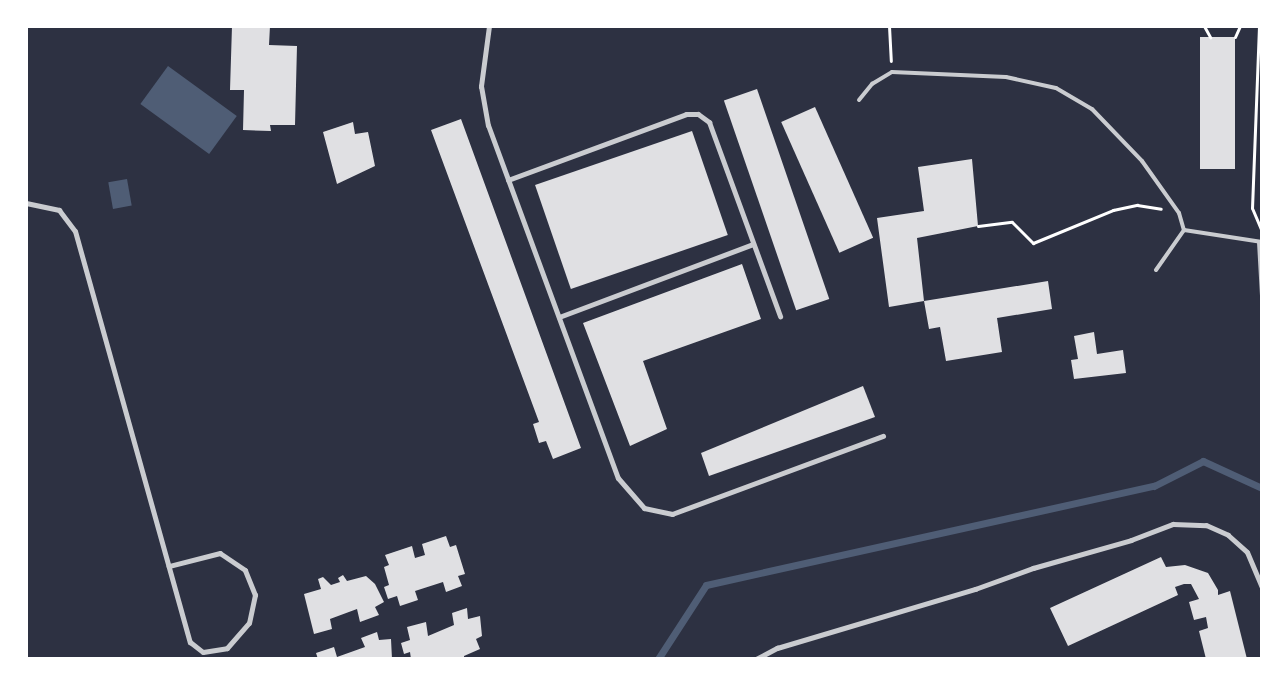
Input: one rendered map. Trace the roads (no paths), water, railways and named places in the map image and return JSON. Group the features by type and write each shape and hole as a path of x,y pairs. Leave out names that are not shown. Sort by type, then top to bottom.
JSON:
{"street":[{"path":"489,26 481,86 488,125 618,478 644,508 672,514 883,436"},
{"path":"508,180 686,114 698,114 709,122 780,316"},
{"path":"26,203 39,204 59,210 76,231 190,642 203,652 227,648 249,623 255,595 245,570 220,553 169,566"},
{"path":"559,316 753,244"},
{"path":"756,659 777,648 975,589 1033,568 1130,540 1173,524 1206,525 1233,538 1253,563 1262,588"}],"lane":[{"path":"859,100 872,84 892,72 1006,77 1056,88 1092,109 1142,161 1179,213 1184,230"},
{"path":"1184,230 1260,242 1262,296"},
{"path":"1156,270 1184,230"}],"water":[{"path":"168,66 237,116 209,154 140,104"},
{"path":"127,179 132,206 113,209 108,182"}],"waterway":[{"path":"658,659 706,585 1154,486 1203,461 1262,488"}]}
